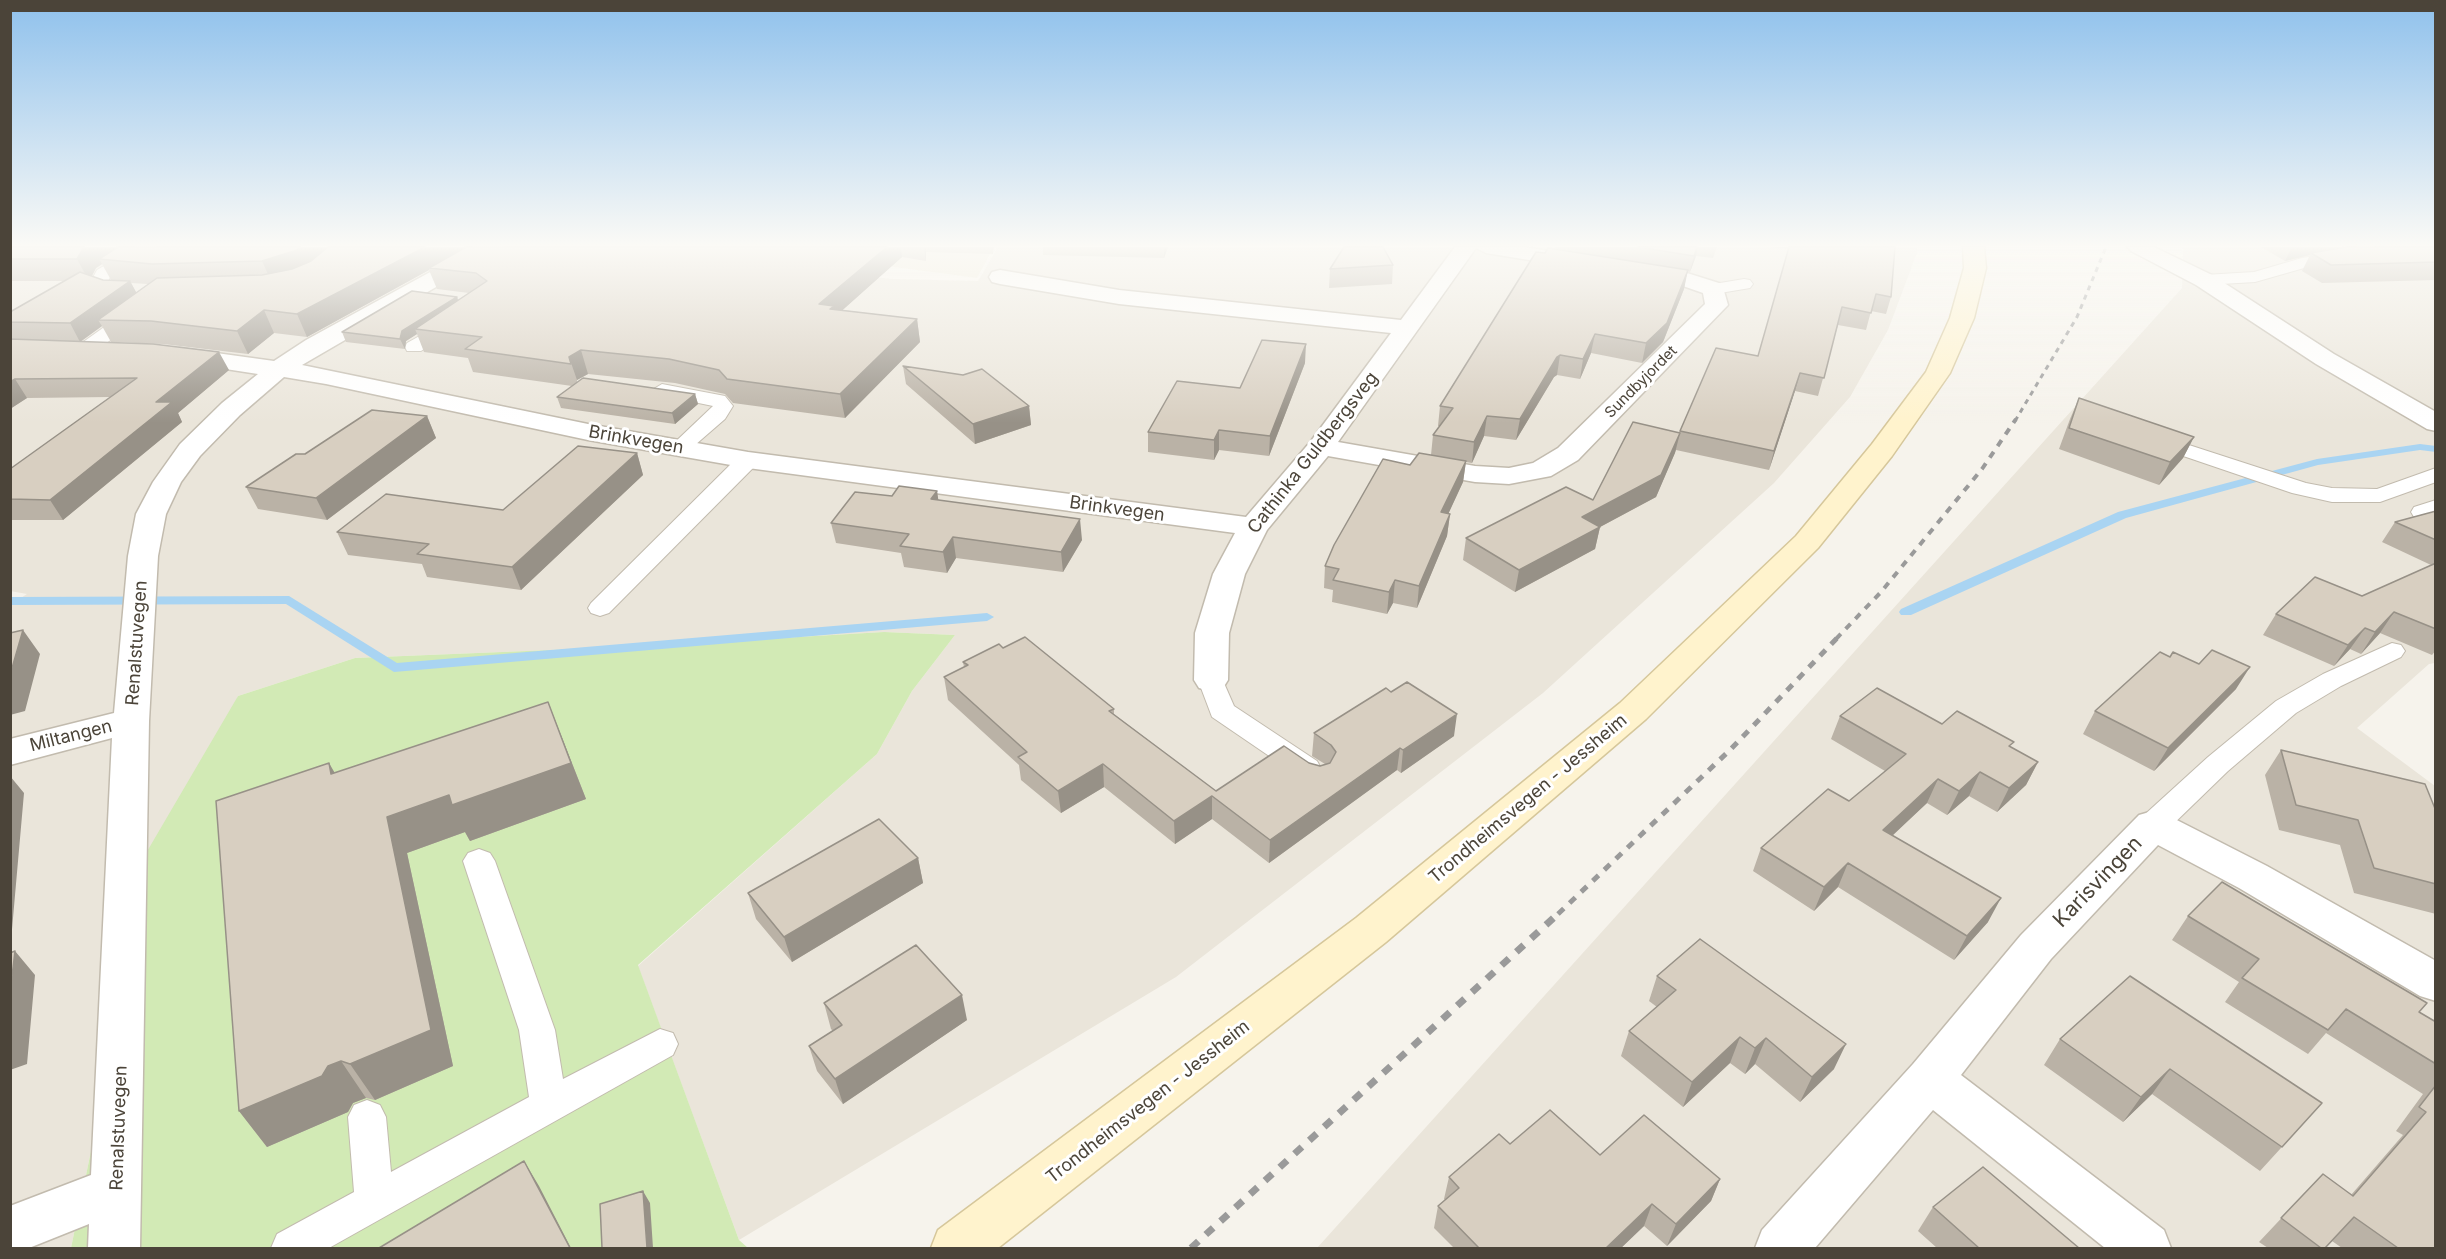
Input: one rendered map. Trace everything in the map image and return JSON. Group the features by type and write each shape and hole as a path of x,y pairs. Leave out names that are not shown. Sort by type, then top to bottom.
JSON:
{"main road":[{"name":"Trondheimsvegen - Jessheim","path":"957,1248 1371,930 1634,711 1807,542 1882,450 1938,373 1965,306"}],"street":[{"name":"Renalstuvegen","path":"114,1248 131,721 143,556 151,514 167,482 190,450 231,409 279,369 315,345 400,306"},
{"path":"1200,306 1407,328"},
{"name":"Cathinka Guldbergsveg","path":"1211,680 1212,633 1229,574 1253,527 1321,447 1423,306"},
{"name":"Sundbyjordet","path":"1321,447 1475,474 1509,476 1541,470 1568,454 1716,306"},
{"path":"2243,306 2325,359 2436,423"},
{"name":"Brinkvegen","path":"75,349 141,352 224,360 326,376 748,460 1253,527"},
{"name":"Miltangen","path":"10,752 131,721"},
{"name":"Karisvingen","path":"1781,1248 1930,1079 2036,947 2153,825 2253,878 2436,983"},
{"path":"1930,1079 2145,1248"},
{"path":"10,1231 117,1189"}],"lane":[{"path":"75,349 135,306"},
{"path":"414,346 464,315"},
{"path":"642,388 718,400 723,406 718,415 680,448"},
{"path":"2140,435 2300,488 2331,495 2356,497 2380,495 2436,474"},
{"path":"600,608 748,460"},
{"path":"2153,825 2218,764 2286,707 2332,680 2392,651"},
{"path":"1211,680 1222,711 1318,776"},
{"path":"479,861 537,1030 549,1106"},
{"path":"291,1248 660,1044"},
{"path":"367,1117 375,1202"}],"shaded area":[{"path":"10,306 1897,306 1888,330 1850,397 1774,483 1543,693 1176,977 739,1240 638,966 877,754 912,691 955,635 884,632 625,647 355,658 238,696 98,1117 71,1248 11,1248 10,605 27,594 10,591"},
{"path":"2166,306 2435,306 2435,663 2429,664 2357,728 2435,786 2435,1248 1317,1248"}],"green space":[{"path":"884,632 955,635 912,691 877,754 638,965 739,1240 748,1248 71,1248 98,1117 142,860 238,696 355,658 625,647"}],"building":[{"path":"21,306 95,306 70,323 10,322 10,312"},
{"path":"118,306 313,306 297,314 264,310 237,331 151,321 98,320"},
{"path":"387,306 443,306 402,331 400,339 342,332"},
{"path":"450,306 832,306 834,306 830,309 917,319 840,394 727,379 719,370 669,359 581,350 569,357 571,364 465,349 482,337 415,329"},
{"path":"1502,306 1674,306 1667,323 1646,343 1595,334 1583,359 1560,355 1557,357 1520,419 1487,416 1474,442 1433,435 1453,408 1440,406"},
{"path":"1772,306 1873,306 1871,313 1842,307 1824,378 1800,373 1774,451 1680,431 1716,348 1758,356"},
{"path":"10,339 153,344 219,352 156,402 172,402 50,500 10,499 10,469 137,378 15,379 10,382"},
{"path":"1262,340 1306,344 1270,436 1219,430 1214,440 1148,432 1177,381 1240,388"},
{"path":"903,366 963,375 982,369 1029,406 973,424"},
{"path":"583,378 695,394 672,413 557,397"},
{"path":"2079,398 2194,437 2170,462 2069,428"},
{"path":"372,410 427,416 316,498 246,487 296,454 305,454"},
{"path":"1633,422 1680,433 1661,475 1582,517 1600,527 1519,570 1466,538 1566,487 1593,500"},
{"path":"578,446 637,453 512,567 417,554 429,544 337,532 386,494 503,510"},
{"path":"1419,453 1466,461 1441,512 1450,514 1419,586 1395,580 1389,592 1333,580 1339,569 1325,566 1334,545 1383,459 1410,465"},
{"path":"899,486 937,491 931,499 1080,519 1061,552 953,537 943,552 900,546 909,534 831,523 855,492 892,496"},
{"path":"2436,511 2436,540 2395,522"},
{"path":"2436,563 2436,629 2394,612 2375,632 2365,628 2348,645 2276,614 2315,577 2362,596"},
{"path":"23,630 10,675 10,633"},
{"path":"1025,637 1114,709 1109,711 1216,791 1284,746 1309,763 1320,766 1330,763 1336,752 1331,745 1314,733 1386,688 1391,692 1407,682 1457,714 1403,750 1400,748 1270,840 1212,796 1174,821 1103,764 1058,791 1018,757 1027,752 944,677 968,665 963,662 999,644 1003,648"},
{"path":"2212,650 2250,667 2168,748 2095,711 2160,652 2170,657 2173,652 2199,664"},
{"path":"1877,688 1942,724 1957,711 2014,742 2009,746 2038,762 2009,788 1980,772 1959,791 1938,779 1883,830 2001,898 1967,936 1848,863 1824,887 1761,848 1828,789 1849,801 1906,754 1840,716"},
{"path":"548,702 571,763 452,805 449,795 387,817 431,1030 350,1064 341,1061 328,1066 322,1076 239,1111 216,801 329,763 331,774"},
{"path":"2281,750 2425,784 2436,811 2436,884 2374,868 2358,820 2296,805"},
{"path":"879,819 918,858 784,937 748,893"},
{"path":"2222,882 2427,1003 2419,1012 2436,1022 2436,1064 2346,1009 2328,1030 2242,978 2259,959 2188,916"},
{"path":"1700,939 1846,1044 1812,1077 1766,1038 1755,1048 1740,1037 1692,1082 1629,1031 1676,990 1657,976"},
{"path":"916,945 962,995 835,1079 809,1046 842,1025 824,1003"},
{"path":"15,951 10,993 10,953"},
{"path":"2130,976 2322,1103 2282,1147 2170,1069 2141,1097 2060,1039"},
{"path":"2436,1085 2436,1248 2398,1248 2354,1217 2325,1248 2321,1248 2281,1218 2323,1174 2353,1196 2426,1112 2419,1107"},
{"path":"1550,1110 1600,1155 1644,1115 1720,1179 1676,1224 1652,1204 1606,1248 1479,1248 1438,1206 1459,1188 1449,1177 1499,1134 1510,1144"},
{"path":"524,1161 570,1248 379,1248"},
{"path":"1983,1167 2079,1248 1979,1248 1933,1207"},
{"path":"643,1191 647,1248 602,1248 600,1204"}],"waterway":[{"path":"1906,612 2122,515 2317,462 2420,447 2436,449"},
{"path":"10,601 289,600 394,668 987,617"}],"railway":[{"path":"2015,421 2082,306"},
{"path":"1836,639 1881,592 1982,469 2016,419"},
{"path":"1558,914 1731,749 1837,638"},
{"path":"1191,1248 1559,913"}]}
